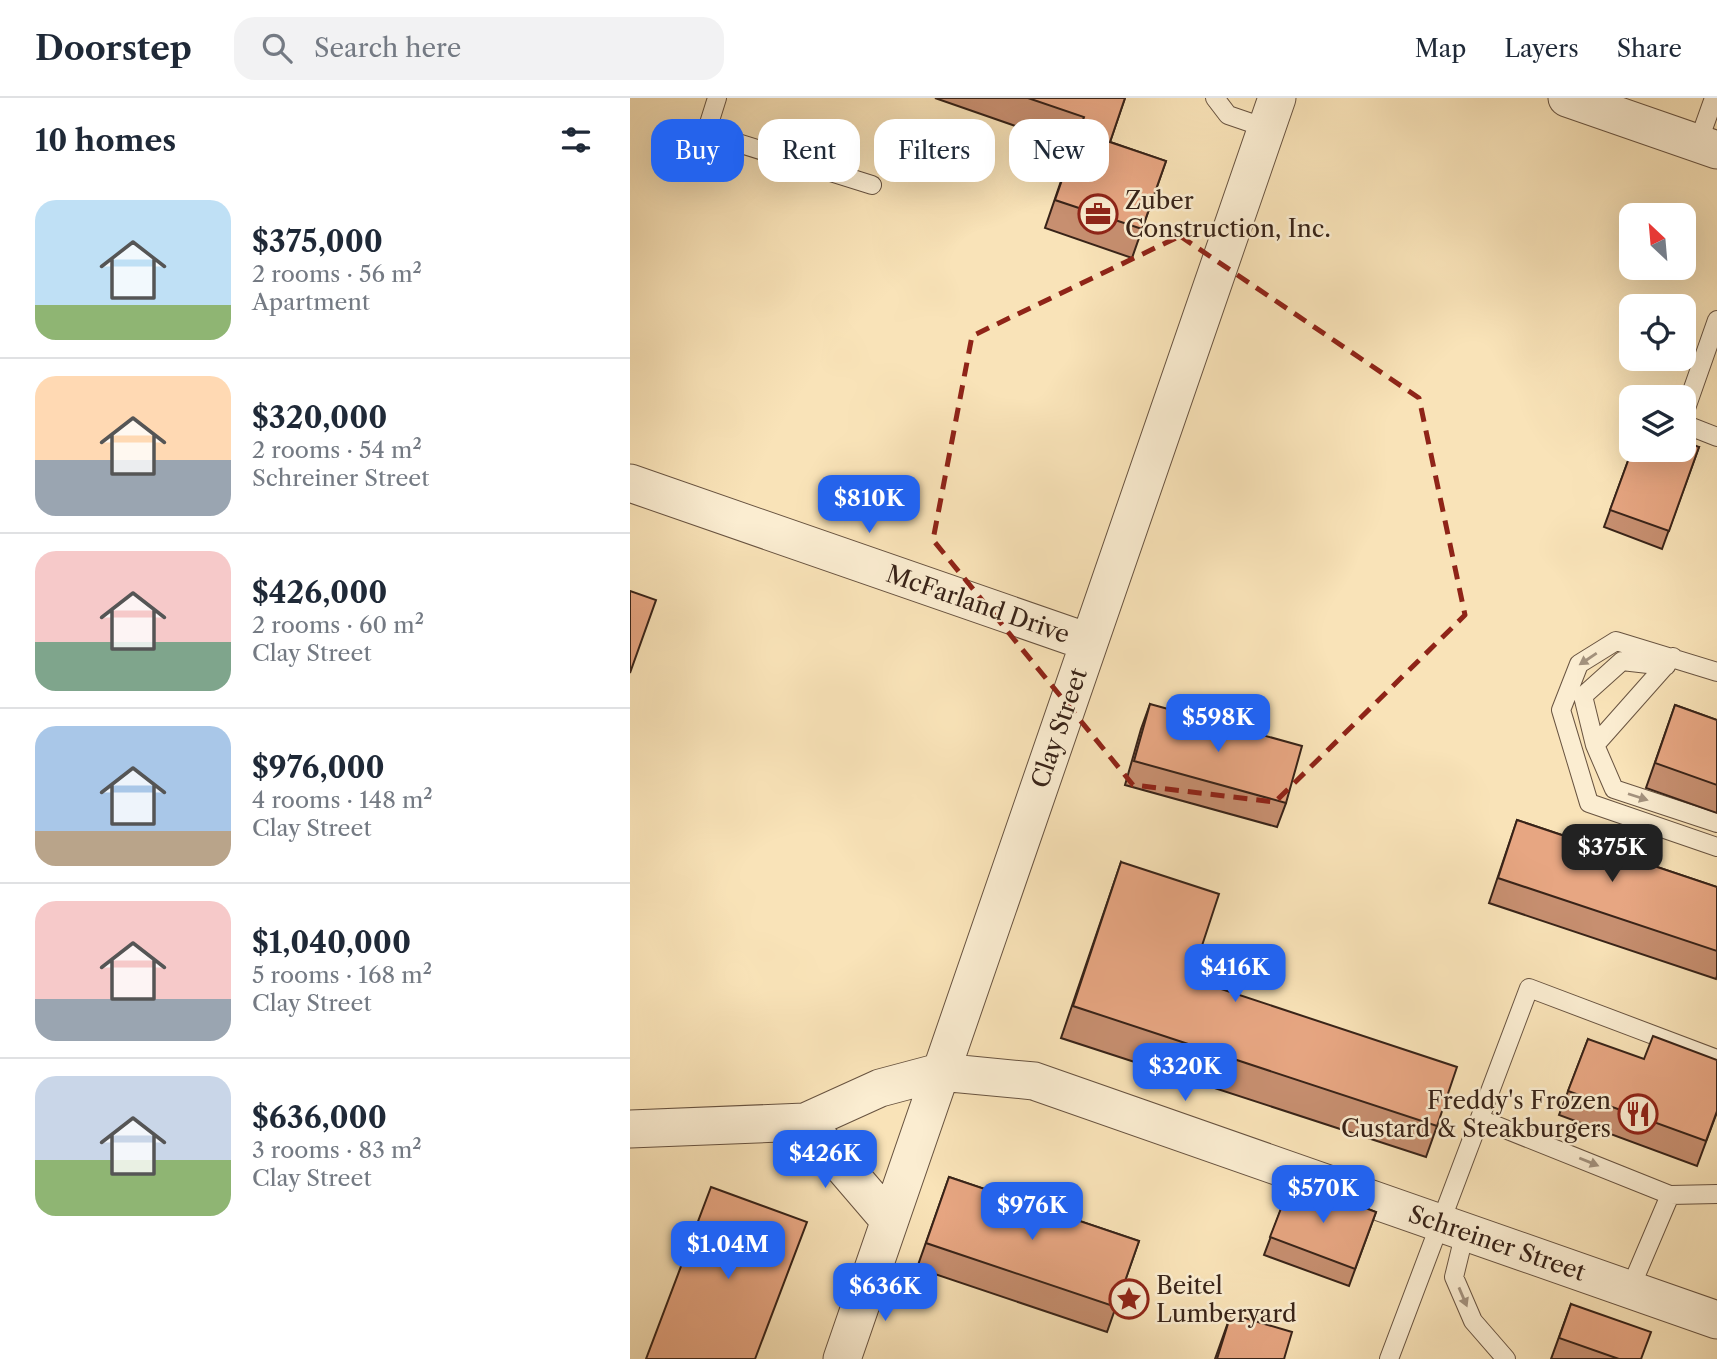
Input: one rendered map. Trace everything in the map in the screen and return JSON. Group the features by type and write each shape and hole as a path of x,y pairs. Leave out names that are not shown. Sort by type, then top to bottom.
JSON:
{"street":[{"path":"1567,98 1707,147"},
{"name":"Clay Street","path":"842,1359 1272,113"},
{"name":"McFarland Drive","path":"630,483 1088,642"},
{"name":"Schreiner Street","path":"630,1129 805,1122 880,1088 940,1072 1034,1081 1717,1320"},
{"path":"805,1122 889,1220"}],"lane":[{"path":"718,98 706,133 872,186"},
{"path":"1215,98 1228,115 1272,113"},
{"path":"1707,147 1714,98"},
{"path":"1693,385 1717,320"},
{"path":"1696,429 1717,437"},
{"path":"1717,672 1669,662 1616,641 1578,664 1561,710 1589,803 1717,847"},
{"path":"1669,662 1622,661 1583,696 1595,745 1614,789 1717,823"},
{"path":"1595,745 1669,662"},
{"path":"1389,1359 1453,1228 1480,1119 1529,988 1717,1059"},
{"path":"1480,1119 1670,1195 1717,1194"},
{"path":"1630,1289 1670,1195"},
{"path":"1453,1228 1454,1277 1473,1321 1506,1359"}],"highlighted area":[{"path":"1180,236 1419,398 1465,615 1275,802 1133,785 933,540 972,336"}],"building":[{"path":"1028,98 1125,98 1110,142 1166,161 1142,229 1055,200 1061,182 1109,182 1109,119 1083,119 1084,117"},
{"path":"1628,462 1694,462 1669,531 1610,510"},
{"path":"630,591 656,600 630,673"},
{"path":"1150,704 1302,746 1286,803 1134,761"},
{"path":"1675,705 1717,720 1717,785 1655,763"},
{"path":"1517,820 1717,887 1717,951 1498,878"},
{"path":"1121,862 1219,894 1191,979 1457,1067 1437,1126 1073,1006"},
{"name":"Freddy's Frozen Custard & Steakburgers","path":"1653,1036 1717,1060 1717,1111 1706,1141 1568,1091 1588,1039 1644,1059"},
{"path":"949,1177 1139,1241 1116,1307 926,1243"},
{"path":"1292,1180 1376,1212 1355,1269 1270,1237"},
{"path":"711,1187 807,1222 755,1359 646,1359"},
{"path":"1571,1304 1651,1332 1641,1359 1619,1359 1559,1338"},
{"path":"1231,1314 1292,1332 1284,1359 1217,1359"}],"place":[{"name":"Zuber Construction, Inc.","path":"1098,214"},
{"name":"Freddy's Frozen Custard & Steakburgers","path":"1638,1114"},
{"name":"Beitel Lumberyard","path":"1129,1299"}]}
